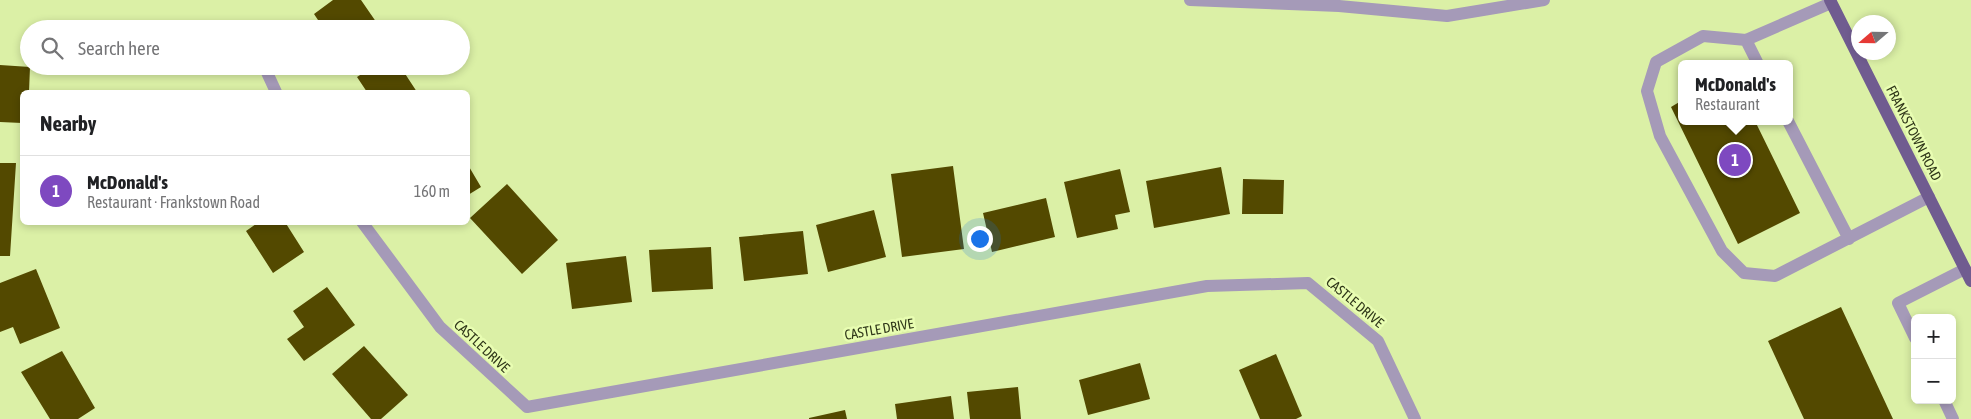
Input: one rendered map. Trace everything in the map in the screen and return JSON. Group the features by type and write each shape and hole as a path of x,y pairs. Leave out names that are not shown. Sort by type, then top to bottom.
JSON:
{"main road":[{"name":"FRANKSTOWN ROAD","path":"1830,1 1968,275"}],"street":[{"path":"1190,0 1338,6 1447,16 1544,0"},
{"path":"1830,1 1746,40 1703,36 1656,62 1647,92 1660,136 1722,251 1744,273 1775,276 1929,197"},
{"path":"1746,40 1756,60"},
{"path":"268,75 275,90"},
{"path":"1790,125 1849,238"},
{"name":"CASTLE DRIVE","path":"364,225 440,327 527,408 1207,286 1308,282 1378,341 1416,419"},
{"path":"1911,330 1898,303 1968,275"},
{"path":"1946,404 1953,419"}],"building":[{"path":"333,0 361,0 375,20 318,20 314,14"},
{"path":"0,65 20,66 20,75 30,75 29,90 20,90 20,123 0,122"},
{"path":"360,75 406,75 416,90 366,90 357,77"},
{"path":"1678,103 1678,121 1671,107"},
{"path":"1680,125 1757,125 1800,213 1738,244"},
{"path":"0,163 16,163 10,256 0,256"},
{"path":"953,166 964,249 902,257 891,174"},
{"path":"1221,167 1230,214 1154,228 1146,181"},
{"path":"470,168 481,187 470,194"},
{"path":"1120,169 1130,212 1115,215 1118,229 1077,238 1064,182"},
{"path":"1243,179 1284,180 1283,214 1242,214"},
{"path":"507,184 558,240 522,274 470,218"},
{"path":"1046,198 1055,237 992,252 983,213"},
{"path":"874,210 886,257 828,272 816,225"},
{"path":"255,225 287,225 304,252 273,273 246,231"},
{"path":"803,231 808,274 744,281 739,237"},
{"path":"711,247 713,289 652,292 649,250"},
{"path":"626,256 632,302 572,309 566,263"},
{"path":"36,269 60,328 20,344 13,327 0,332 0,283"},
{"path":"327,287 355,325 304,361 287,339 304,327 293,311"},
{"path":"1841,307 1893,419 1804,419 1768,341"},
{"path":"364,346 408,395 381,419 371,419 332,374"},
{"path":"62,351 95,408 78,419 50,419 21,372"},
{"path":"1276,354 1302,416 1296,419 1260,419 1239,370"},
{"path":"1140,363 1150,399 1088,415 1079,380"},
{"path":"1018,387 1021,419 970,419 967,392"},
{"path":"951,396 954,419 897,419 895,404"},
{"path":"845,410 847,419 809,419 809,418"}],"place":[{"name":"McDonald's","path":"1735,160"}]}
